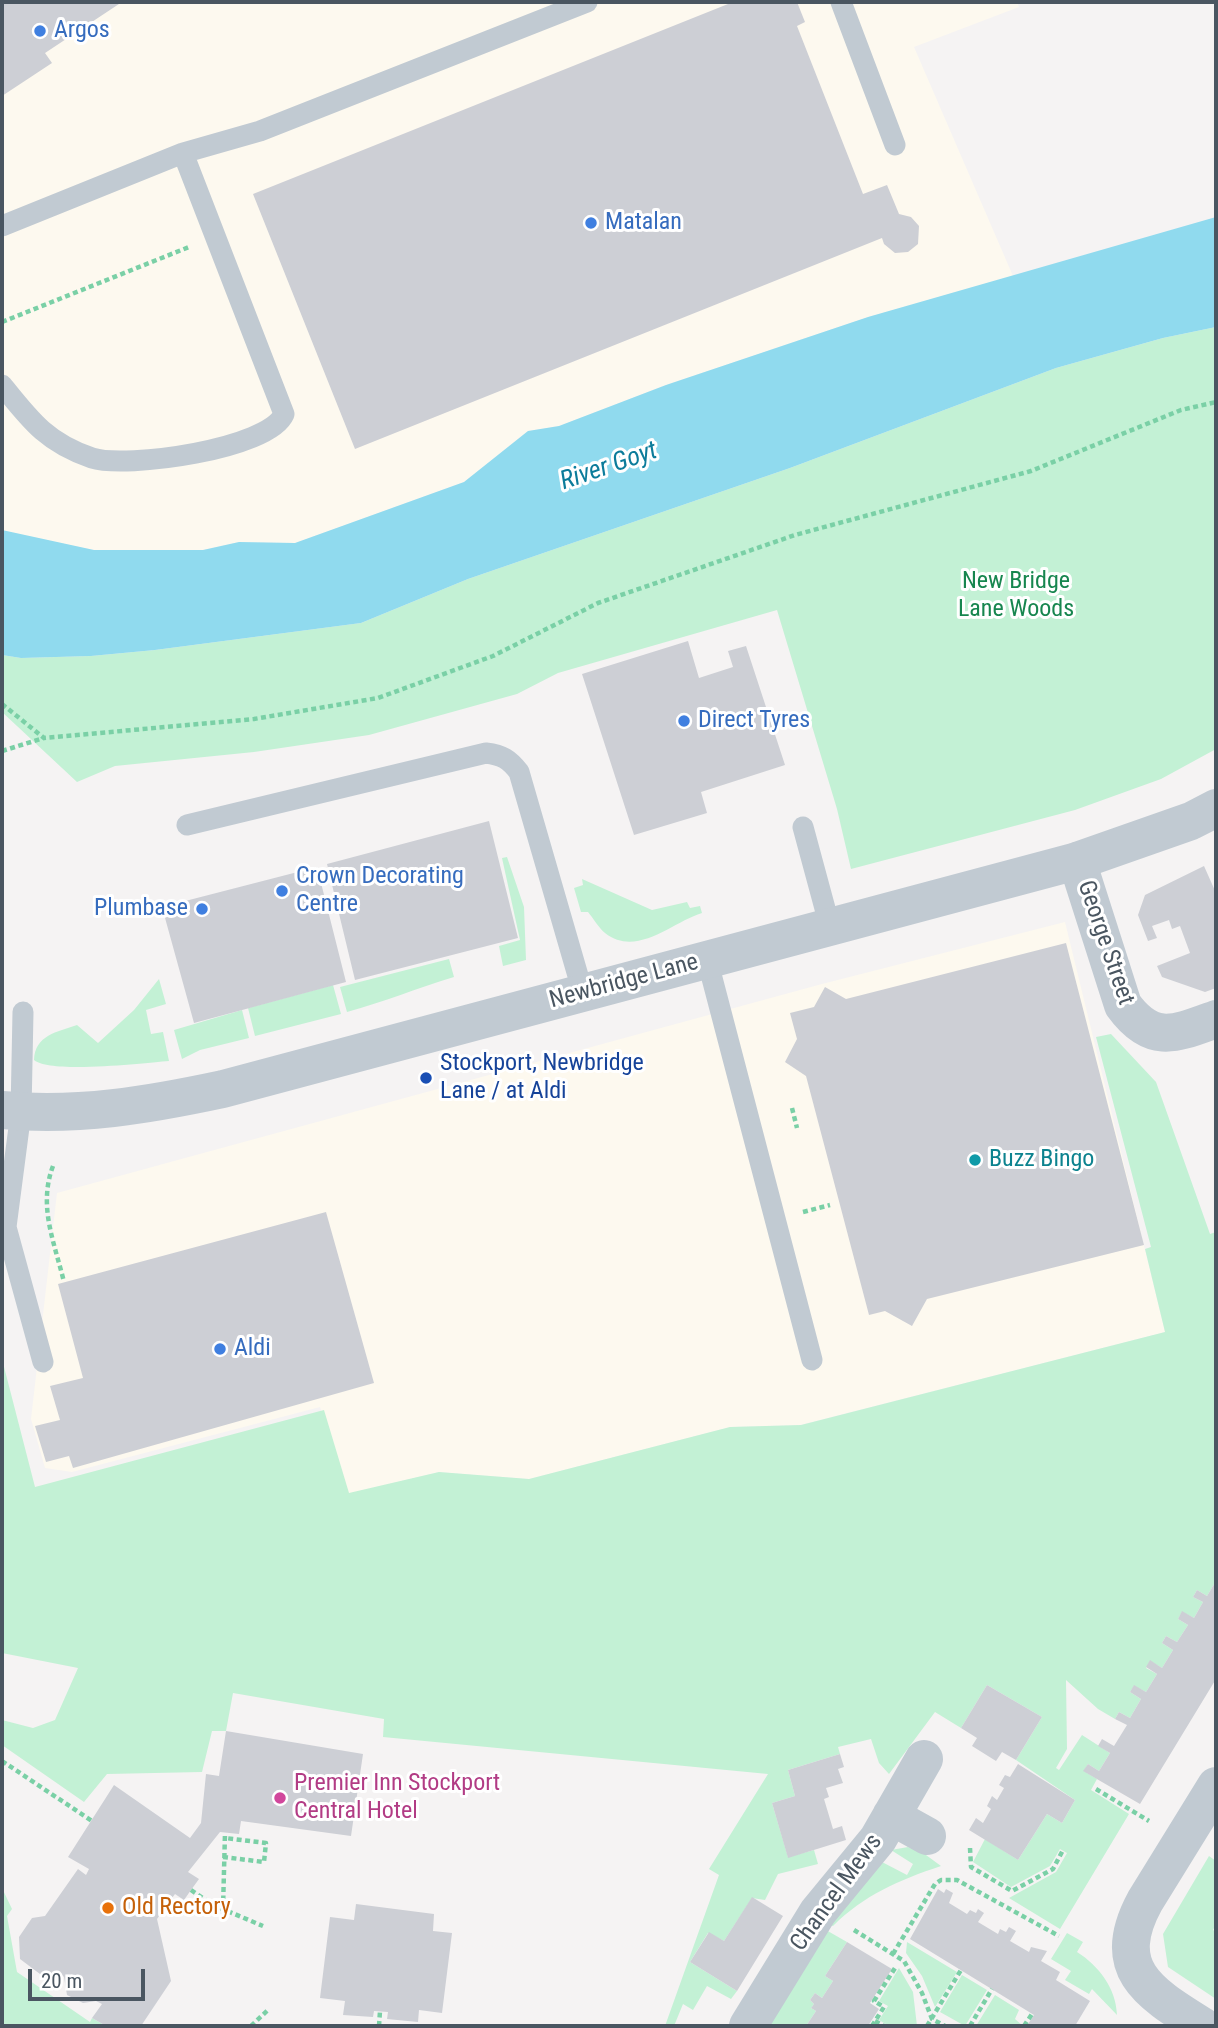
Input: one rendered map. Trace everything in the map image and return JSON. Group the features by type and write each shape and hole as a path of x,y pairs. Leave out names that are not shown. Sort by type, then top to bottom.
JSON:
{"street":[{"name":"Newbridge Lane","path":"12,1111 93,1113 223,1089 1077,861 1191,821 1216,808"},
{"name":"George Street","path":"1077,861 1122,1004 1135,1021 1156,1033 1178,1033 1216,1018"},
{"name":"Chancel Mews","path":"748,2026 818,1912 872,1846 924,1759"},
{"path":"1177,2020 1143,1985 1134,1967 1131,1940 1136,1918 1216,1786"},
{"path":"891,1816 927,1836"}],"lane":[{"path":"2,226 183,153 260,131 587,2"},
{"path":"841,2 895,145"},
{"path":"2,385 38,430 95,459 140,461 198,454 272,427 284,414 183,153"},
{"path":"187,825 486,753 500,754 510,760 519,772 583,993"},
{"path":"803,827 830,927"},
{"path":"707,959 813,1360"},
{"path":"23,1012 12,1111 4,1228 43,1362"}],"path":[{"path":"2,321 216,237"},
{"path":"2,751 44,738 254,719 378,698 493,656 598,603 795,535 1031,471 1181,410 1216,402"},
{"path":"2,704 44,738"},
{"path":"792,1108 797,1128"},
{"path":"53,1166 44,1201 64,1282"},
{"path":"802,1212 830,1205"},
{"path":"2,1761 92,1821"},
{"path":"1096,1789 1182,1842"},
{"path":"223,1857 264,1862 266,1843 225,1835 223,1857 223,1909"},
{"path":"970,1848 971,1867 1012,1891 1053,1869 1063,1850"},
{"path":"893,1954 935,1884 948,1879 957,1880 1059,1936"},
{"path":"191,1890 223,1909 263,1926"},
{"path":"845,1924 904,1961 922,1993 932,2019 945,2026"},
{"path":"884,2026 874,2024 884,2007 874,2001 895,1968"},
{"path":"927,2026 961,1970"},
{"path":"970,2026 992,1989"},
{"path":"251,2026 269,2009"},
{"path":"379,2026 380,2011"},
{"path":"1025,2026 1032,2014"}],"shaded area":[{"path":"2,2 1017,2 1019,7 914,47 1013,276 868,317 666,385 559,426 528,431 464,482 295,543 239,542 203,550 94,550 2,530"},
{"path":"1065,922 1165,1332 800,1425 730,1427 529,1479 439,1472 348,1494 320,1407 72,1472 45,1468 31,1419 57,1193 822,984"}],"green space":[{"name":"New Bridge Lane Woods","path":"1216,327 1216,749 1161,779 1075,810 851,869 837,809 777,610 558,673 517,694 369,735 254,752 115,766 77,782 2,712 2,655 21,658 91,656 361,623 468,579 790,468 1056,368 1163,338"},
{"path":"507,857 524,907 526,960 503,966 499,946 520,940 502,858"},
{"path":"582,879 652,910 687,902 690,908 700,906 702,913 642,940 617,940 605,933 588,912 581,912 574,888 583,885"},
{"path":"449,959 454,977 347,1012 340,987"},
{"path":"159,979 166,1004 146,1010 151,1034 163,1032 169,1061 77,1067 43,1064 34,1060 38,1045 43,1040 77,1025 98,1043 134,1010"},
{"path":"333,985 341,1014 255,1036 248,1008"},
{"path":"242,1010 249,1038 200,1050 182,1059 174,1030"},
{"path":"1111,1034 1156,1082 1210,1234 1216,1232 1216,1581 1207,1596 1197,1590 1193,1597 1203,1602 1194,1618 1182,1612 1178,1619 1188,1625 1177,1642 1166,1636 1162,1643 1173,1650 1162,1668 1150,1661 1146,1668 1157,1674 1146,1692 1134,1686 1130,1692 1141,1699 1130,1718 1119,1712 1115,1719 1098,1709 1066,1680 1067,1749 1056,1768 1059,1770 1082,1735 1110,1753 1099,1771 1088,1764 1084,1771 1097,1779 1091,1790 1129,1814 1060,1929 1009,1898 1056,1872 1067,1853 1060,1849 1050,1866 1011,1887 973,1862 985,1839 1018,1860 1047,1814 1062,1823 1075,1800 1016,1760 1042,1717 987,1685 961,1728 935,1712 889,1774 879,1763 871,1739 838,1747 840,1754 788,1770 795,1796 772,1803 788,1857 814,1850 818,1864 778,1874 765,1900 752,1898 724,1941 708,1933 690,1962 737,1991 731,1999 707,1986 693,2010 683,2004 674,2026 665,2026 719,1875 709,1869 768,1774 383,1737 384,1719 233,1693 226,1731 212,1731 202,1772 107,1774 84,1802 2,1745 2,1720 33,1728 55,1720 78,1668 2,1653 2,1359 35,1487 324,1410 349,1493 439,1472 529,1479 730,1427 801,1425 1165,1332 1145,1249 1151,1247 1096,1037"},
{"path":"908,1847 941,1866 883,1890 857,1906 833,1926 828,1924 882,1862 907,1875 913,1864 891,1850"},
{"path":"1209,1856 1216,1861 1216,1924 1213,1930 1216,1932 1216,1999 1168,1967 1163,1934"},
{"path":"2,1888 12,1909 7,1916 17,1972 90,2022 92,2018 106,2026 2,2024"},
{"path":"826,1930 847,1942 825,1976 833,1981 822,1998 815,1993 810,2000 814,2004 811,2008 816,2011 806,2026 768,2026"},
{"path":"1067,1933 1083,1942 1077,1952 1105,1979 1116,2005 1117,2015 1092,1989 1089,1994 1065,1980 1071,1971 1051,1959"},
{"path":"907,1942 957,1972 935,2007 922,1976 906,1953"},
{"path":"899,1968 913,1992 917,2026 889,2026 879,2020 888,2006 879,2001"},
{"path":"962,1975 987,1990 965,2026 940,2012"},
{"path":"995,1995 1019,2010 1015,2019 1023,2026 976,2026"}],"water":[{"name":"River Goyt","path":"1216,217 1216,327 1163,338 1056,368 790,468 468,579 361,623 91,656 21,658 2,655 2,530 94,550 203,550 239,542 295,543 464,482 528,431 559,426 666,385 868,317"}],"building":[{"name":"Argos","path":"2,2 122,2 45,53 52,63 2,96"},
{"name":"Matalan","path":"733,2 797,2 805,22 797,26 863,194 887,185 899,214 911,217 919,226 918,244 908,252 895,253 884,244 882,238 355,449 253,194"},
{"name":"Direct Tyres","path":"688,641 699,678 733,667 728,651 746,646 785,765 701,792 707,813 634,835 582,674"},
{"path":"489,821 518,938 355,980 327,864"},
{"path":"1204,866 1216,893 1216,988 1205,992 1162,977 1157,966 1190,953 1180,926 1172,929 1169,920 1152,926 1157,938 1148,941 1138,915 1145,895"},
{"path":"317,867 346,982 194,1023 162,907"},
{"name":"Buzz Bingo","path":"1066,943 1144,1245 927,1299 912,1326 885,1311 869,1315 806,1076 785,1062 797,1039 790,1013 814,1007 825,987 846,999"},
{"name":"Aldi","path":"326,1212 374,1383 73,1468 69,1456 46,1462 35,1426 60,1420 50,1386 83,1378 58,1284"},
{"path":"1216,1581 1216,1679 1140,1804 1083,1771 1088,1764 1099,1771 1110,1753 1098,1746 1102,1739 1114,1746 1127,1725 1115,1719 1119,1712 1130,1718 1141,1699 1130,1692 1134,1685 1146,1692 1157,1674 1146,1667 1150,1660 1162,1668 1173,1650 1162,1643 1166,1636 1177,1642 1188,1625 1178,1619 1182,1611 1194,1618 1203,1602 1193,1597 1197,1590 1207,1596"},
{"path":"987,1685 1042,1717 1016,1760 1002,1752 996,1761 972,1746 977,1738 961,1728"},
{"name":"Old Rectory","path":"226,1731 363,1754 351,1836 241,1821 239,1834 220,1832 188,1872 199,1879 184,1900 175,1894 157,1919 171,1981 141,2026 106,2026 92,2018 102,2004 96,2001 83,2003 67,1995 64,1977 60,1973 44,1977 20,1959 19,1937 32,1918 45,1916 78,1869 86,1875 89,1869 68,1857 114,1785 190,1838 201,1823 206,1774 219,1776"},
{"path":"840,1754 844,1767 838,1769 843,1783 826,1788 829,1797 824,1799 833,1829 842,1826 846,1840 788,1858 772,1803 795,1796 788,1770"},
{"path":"1018,1764 1075,1800 1062,1823 1047,1814 1018,1860 969,1830 976,1818 983,1823 991,1809 987,1806 992,1796 997,1800 1004,1788 999,1785 1005,1775 1010,1777"},
{"path":"938,1889 944,1893 946,1889 953,1893 949,1903 967,1914 970,1910 976,1913 978,1909 984,1913 978,1922 998,1934 1000,1929 1006,1932 1009,1927 1016,1931 1010,1941 1029,1952 1031,1947 1047,1951 1041,1961 1060,1972 1056,1980 1090,2001 1075,2026 1028,2024 1034,2015 910,1939"},
{"path":"752,1897 783,1916 737,1991 690,1962 709,1932 724,1941"},
{"path":"356,1904 434,1914 433,1931 452,1933 442,2013 419,2010 418,2022 387,2019 388,2012 374,2011 373,2017 343,2015 345,2001 320,1998 330,1917 354,1920"},
{"path":"847,1942 892,1969 870,2003 879,2009 868,2026 806,2026 816,2011 811,2008 814,2004 810,2000 815,1993 822,1998 833,1981 825,1976"}],"place":[{"name":"Argos","path":"40,31"},
{"name":"Matalan","path":"591,223"},
{"name":"Direct Tyres","path":"684,721"},
{"name":"Crown Decorating Centre","path":"282,891"},
{"name":"Plumbase","path":"202,909"},
{"name":"Stockport, Newbridge Lane / at Aldi","path":"426,1078"},
{"name":"Buzz Bingo","path":"975,1160"},
{"name":"Aldi","path":"220,1349"},
{"name":"Premier Inn Stockport Central Hotel","path":"280,1798"},
{"name":"Old Rectory","path":"108,1908"}]}
